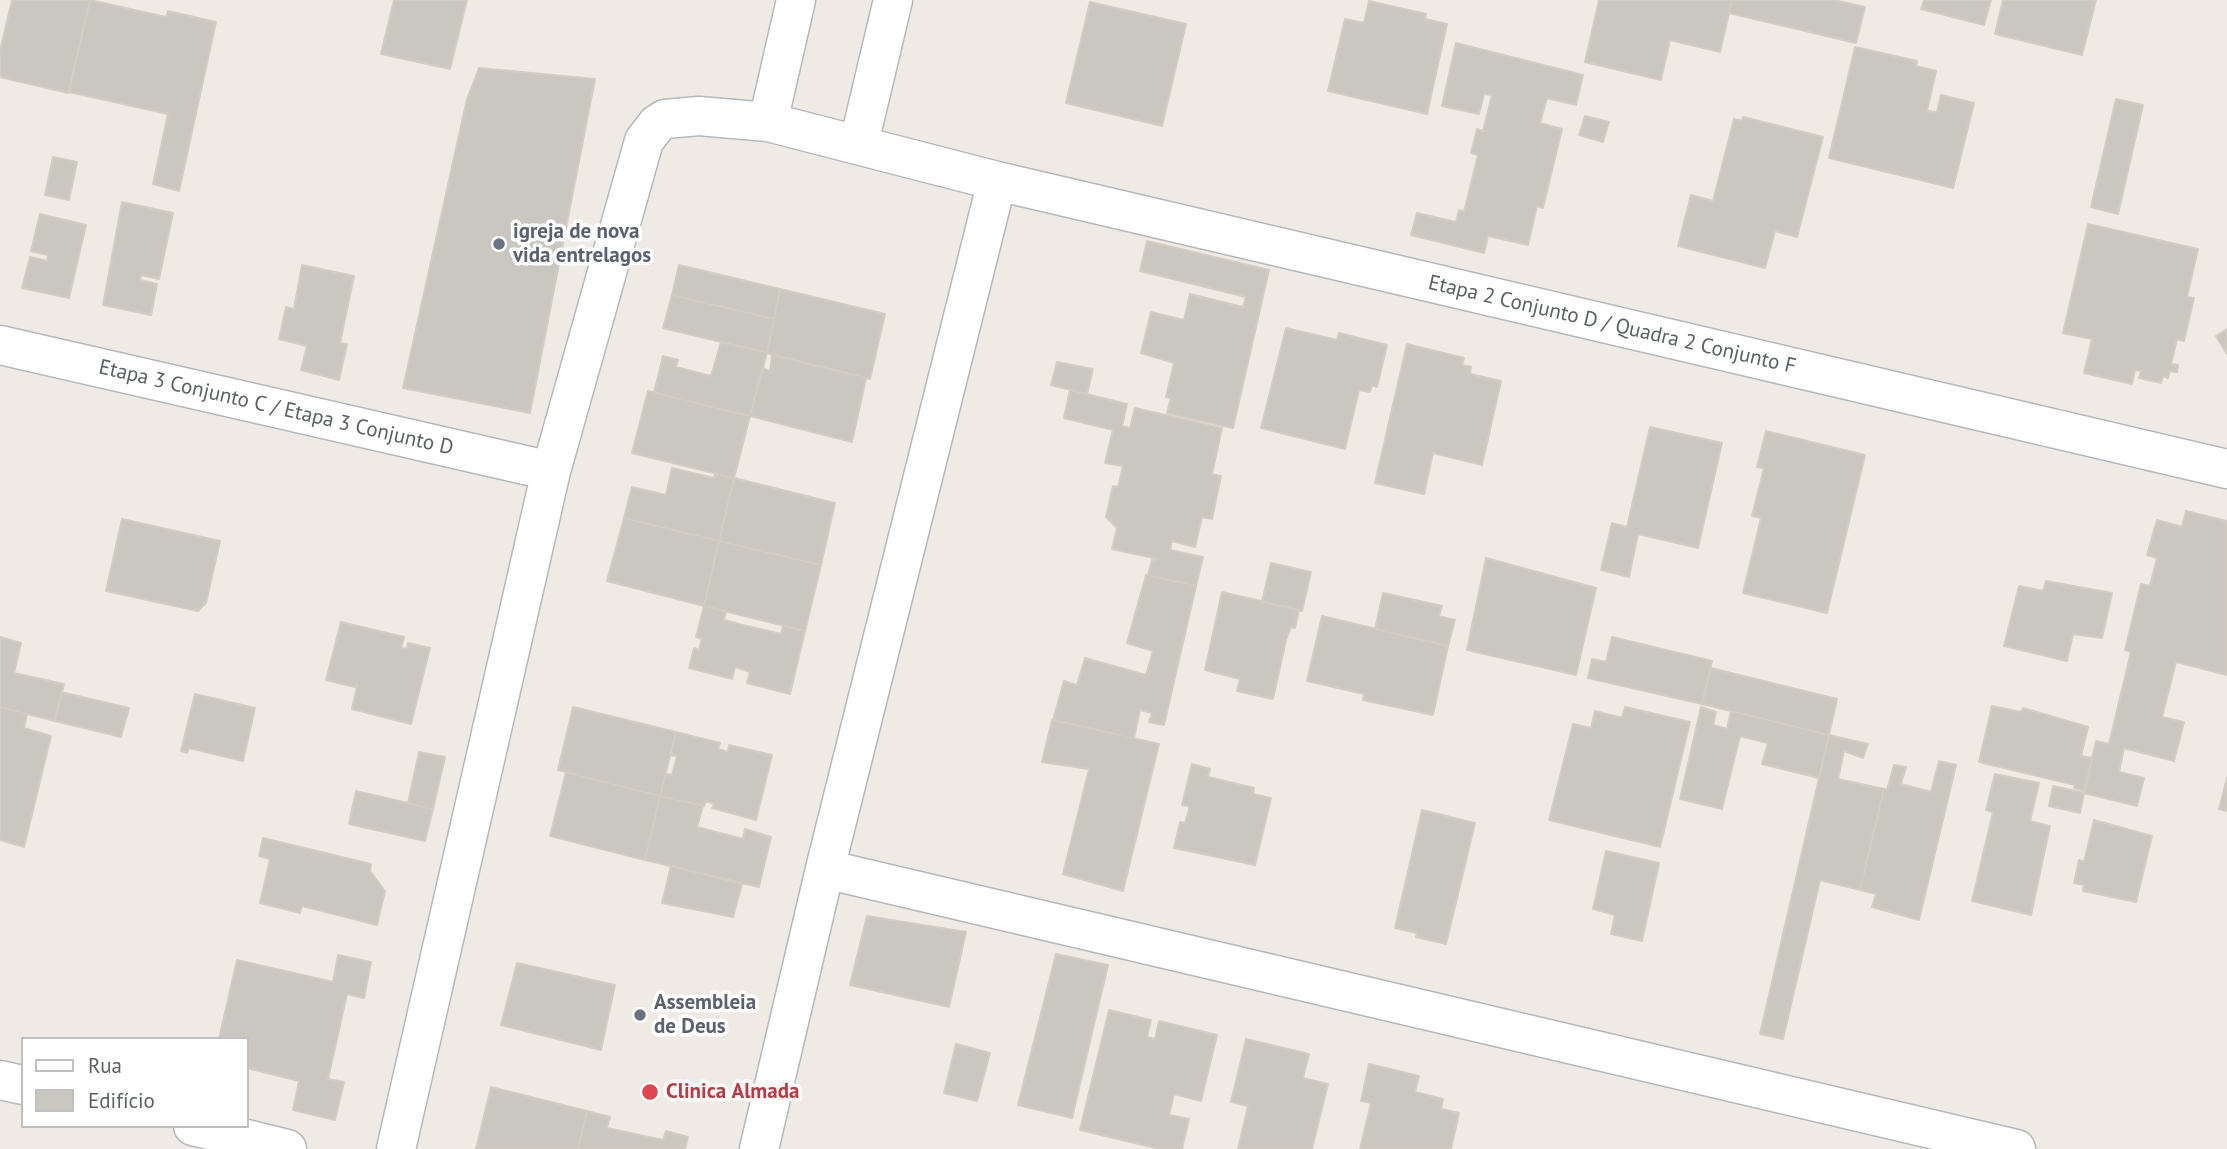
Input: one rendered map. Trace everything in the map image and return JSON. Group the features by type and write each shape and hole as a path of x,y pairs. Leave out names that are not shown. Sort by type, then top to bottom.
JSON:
{"street":[{"path":"768,122 796,0"},
{"path":"859,143 893,0"},
{"name":"Etapa 2 Conjunto D / Quadra 2 Conjunto F","path":"396,1149 551,471 644,141 665,119 676,116 768,122 859,143 997,181 2227,469"},
{"path":"759,1149 825,869 997,181"},
{"name":"Etapa 3 Conjunto C / Etapa 3 Conjunto D","path":"0,345 551,471"},
{"path":"825,869 2016,1149"},
{"path":"0,1080 21,1085"},
{"path":"201,1128 287,1149"}],"building":[{"path":"12,0 90,0 68,93 0,77 0,51"},
{"path":"90,0 166,17 168,11 216,22 179,191 153,184 168,114 69,92"},
{"path":"394,0 467,0 450,69 381,54"},
{"path":"1599,0 1732,0 1720,52 1670,40 1661,80 1585,62"},
{"path":"1732,0 1834,0 1865,7 1856,43 1729,13"},
{"path":"1924,0 1991,0 1984,25 1921,9"},
{"path":"2003,0 2096,0 2082,55 1995,34"},
{"path":"1369,1 1426,14 1425,19 1447,24 1427,114 1328,91 1345,19 1364,23"},
{"path":"1090,2 1186,24 1162,126 1066,103"},
{"path":"1456,43 1583,75 1576,105 1547,98 1540,123 1562,129 1543,208 1537,206 1528,245 1488,236 1484,253 1411,235 1417,213 1456,222 1459,210 1464,212 1478,155 1471,153 1477,129 1483,131 1492,95 1484,94 1479,114 1442,106"},
{"path":"1855,47 1917,61 1916,66 1936,71 1927,111 1937,112 1941,95 1974,103 1953,188 1829,158"},
{"name":"igreja de nova vida entrelagos","path":"479,68 595,79 530,413 403,388 467,99"},
{"path":"2116,99 2143,105 2118,214 2091,207"},
{"path":"1585,116 1609,122 1603,142 1579,135"},
{"path":"1743,117 1823,137 1797,237 1775,231 1765,268 1678,246 1691,195 1713,201 1734,119 1742,121"},
{"path":"53,157 77,162 69,200 45,195"},
{"path":"122,202 173,213 159,279 141,275 140,280 157,284 151,315 103,305"},
{"path":"40,214 86,225 69,298 22,288 30,257 47,261 48,255 31,251"},
{"path":"2088,224 2198,249 2187,297 2194,298 2184,341 2177,339 2171,364 2178,365 2177,372 2170,371 2168,378 2163,376 2161,383 2139,378 2141,371 2135,370 2132,384 2084,373 2092,339 2063,333"},
{"path":"1147,241 1269,270 1233,428 1167,413 1171,398 1166,397 1174,363 1141,353 1151,312 1184,320 1190,294 1243,307 1246,297 1140,271"},
{"path":"302,265 354,276 340,343 347,344 339,380 301,370 307,346 279,339 286,307 294,309"},
{"path":"679,265 780,289 774,319 672,295"},
{"path":"780,289 885,314 870,379 767,353"},
{"path":"672,295 774,319 767,353 663,328"},
{"path":"1286,328 1337,340 1339,333 1387,345 1377,387 1372,385 1370,392 1359,390 1345,449 1261,428"},
{"path":"2227,329 2227,354 2216,336"},
{"path":"721,342 767,353 750,416 654,393 663,356 678,360 676,367 711,376"},
{"path":"1407,344 1464,358 1462,365 1471,367 1470,374 1501,381 1482,465 1433,453 1424,494 1375,483"},
{"path":"772,355 866,378 852,442 750,416 762,368 770,371"},
{"path":"1057,362 1093,369 1087,394 1051,385"},
{"path":"1070,390 1127,404 1122,426 1130,428 1135,408 1222,428 1212,474 1221,476 1212,519 1202,517 1195,547 1172,541 1170,550 1203,557 1196,586 1148,575 1152,560 1158,559 1112,549 1117,528 1106,517 1113,486 1118,487 1123,466 1105,463 1113,430 1064,418"},
{"path":"648,391 750,416 734,478 632,453"},
{"path":"1650,427 1722,443 1698,548 1638,534 1629,577 1601,570 1612,523 1627,527"},
{"path":"1766,431 1865,455 1827,613 1743,593 1761,518 1752,516 1764,468 1757,467"},
{"path":"672,468 714,478 715,474 734,478 719,541 624,518 632,487 666,495"},
{"path":"734,478 835,503 821,565 719,541"},
{"path":"2186,511 2227,521 2227,675 2176,662 2162,717 2184,722 2174,761 2124,748 2119,772 2144,778 2137,806 2084,793 2096,741 2109,744 2131,652 2125,650 2141,584 2150,586 2157,558 2147,555 2157,520 2182,527"},
{"path":"624,518 719,541 704,606 607,581"},
{"path":"122,519 220,541 206,603 198,611 106,591"},
{"path":"719,541 821,565 805,631 704,606"},
{"path":"1486,558 1596,588 1576,675 1467,650"},
{"path":"1271,563 1311,572 1302,611 1262,602"},
{"path":"1146,575 1196,586 1164,725 1149,722 1152,713 1140,710 1134,738 1053,720 1064,681 1077,685 1085,658 1146,675 1153,651 1127,643"},
{"path":"2046,581 2112,593 2102,638 2073,634 2067,661 2004,646 2019,586 2043,591"},
{"path":"1222,592 1299,610 1295,628 1291,627 1286,640 1273,699 1237,691 1240,679 1205,670"},
{"path":"1383,593 1442,606 1439,616 1455,620 1448,646 1375,629"},
{"path":"704,606 726,611 724,620 743,625 781,634 783,625 805,631 790,694 747,683 750,672 735,667 732,679 689,668 694,648 699,650 702,639 696,637"},
{"path":"1322,616 1448,646 1433,715 1363,700 1364,694 1307,681"},
{"path":"341,622 404,637 401,648 407,649 408,643 430,648 411,724 352,709 358,682 355,687 326,680"},
{"path":"0,637 21,643 14,673 64,684 55,721 0,707"},
{"path":"1612,637 1712,661 1702,704 1588,678 1592,659 1606,662"},
{"path":"1711,668 1837,699 1829,735 1702,704"},
{"path":"61,692 129,708 121,737 55,721"},
{"path":"195,694 255,708 243,761 189,748 187,753 181,751"},
{"path":"1992,706 2021,712 2023,708 2088,727 2081,756 2092,758 2085,791 2074,788 2075,785 1979,762"},
{"path":"0,707 27,714 24,728 51,736 24,847 0,840"},
{"path":"573,707 676,732 660,796 558,770"},
{"path":"1625,707 1690,722 1660,847 1549,820 1573,724 1591,728 1595,711 1622,718"},
{"path":"1701,707 1716,712 1713,725 1727,729 1731,711 1829,735 1819,778 1762,764 1768,743 1740,736 1722,809 1680,799"},
{"path":"1052,720 1159,744 1123,891 1063,874 1089,769 1042,762"},
{"path":"676,732 720,743 718,749 728,752 729,745 772,755 756,820 712,808 714,804 706,801 704,806 660,796 666,774 672,775 677,756 670,755"},
{"path":"1829,735 1868,744 1863,758 1844,751 1838,779 1884,789 1860,890 1820,880 1783,1039 1760,1034"},
{"path":"419,752 445,757 433,809 408,803"},
{"path":"1939,761 1956,765 1919,920 1872,907 1876,894 1860,890 1884,789 1887,790 1894,765 1906,767 1901,784 1931,792"},
{"path":"1192,764 1210,769 1208,777 1254,788 1253,794 1271,798 1255,865 1174,848 1180,822 1185,823 1189,810 1189,806 1182,805"},
{"path":"566,772 660,796 645,860 550,836"},
{"path":"1995,774 2039,783 2030,821 2050,826 2031,915 1972,901 1993,812 1986,810"},
{"path":"2227,778 2227,811 2219,809"},
{"path":"2053,786 2084,793 2080,813 2049,806"},
{"path":"356,791 433,809 425,841 349,824"},
{"path":"660,796 703,806 697,827 743,839 745,829 771,837 759,887 645,860"},
{"path":"1422,810 1475,823 1446,944 1416,937 1417,933 1395,928"},
{"path":"2094,820 2152,836 2136,902 2083,891 2084,885 2074,883 2079,860 2084,862"},
{"path":"263,838 371,864 370,871 385,891 377,925 302,906 300,913 260,903 270,859 259,856"},
{"path":"1606,851 1659,863 1642,941 1611,934 1615,915 1593,909"},
{"path":"671,866 742,884 733,917 662,903"},
{"path":"867,916 966,932 949,1007 850,985"},
{"path":"1056,954 1108,965 1072,1118 1018,1105"},
{"path":"338,955 371,962 364,998 347,994 328,1079 344,1082 335,1120 293,1110 299,1081 248,1068 248,1037 219,1037 237,960 333,982"},
{"path":"517,963 615,985 601,1050 501,1025"},
{"path":"1109,1010 1151,1020 1147,1037 1155,1039 1159,1021 1217,1035 1201,1101 1174,1094 1169,1115 1189,1119 1182,1149 1159,1149 1080,1130"},
{"path":"1246,1039 1309,1054 1303,1078 1328,1084 1312,1149 1238,1149 1248,1106 1231,1102"},
{"path":"956,1044 990,1053 977,1101 944,1093"},
{"path":"1369,1064 1419,1076 1415,1092 1443,1099 1441,1109 1459,1113 1451,1149 1360,1149 1371,1103 1361,1101"},
{"path":"491,1087 587,1111 578,1149 476,1149"},
{"path":"587,1111 610,1117 607,1128 663,1140 666,1131 688,1137 685,1149 578,1149"}],"place":[{"name":"igreja de nova vida entrelagos","path":"499,244"},
{"name":"Assembleia de Deus","path":"640,1015"},
{"name":"Clinica Almada","path":"650,1092"}]}
